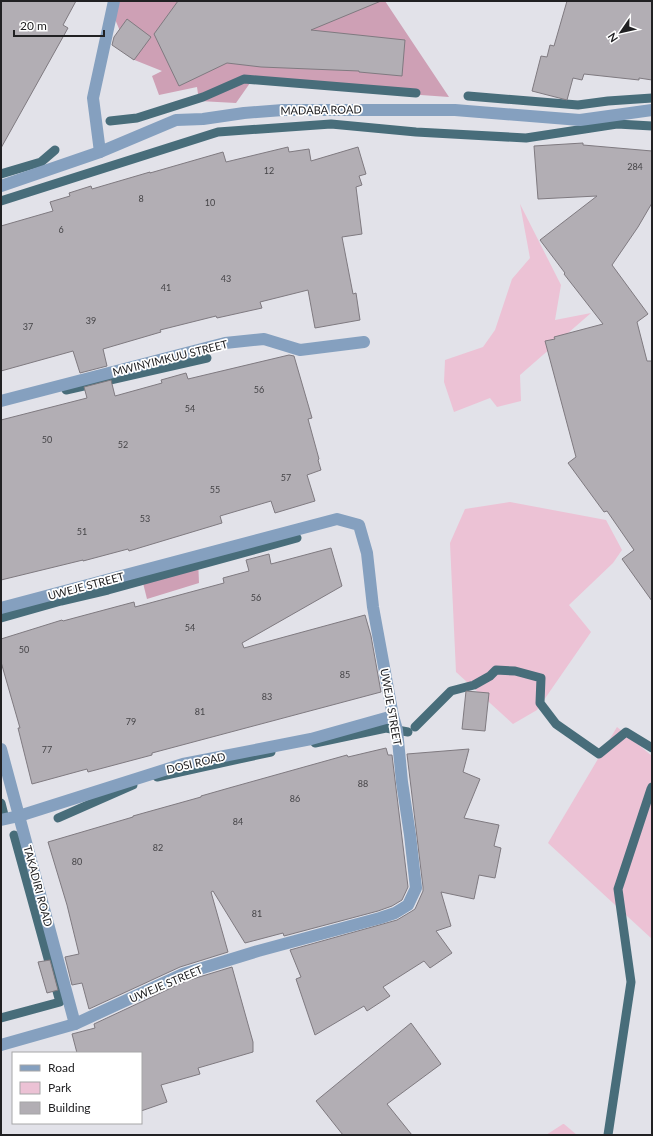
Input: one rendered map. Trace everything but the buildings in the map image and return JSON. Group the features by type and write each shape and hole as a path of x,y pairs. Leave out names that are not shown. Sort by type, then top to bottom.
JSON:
{"street":[{"path":"100,152 93,98 114,1"},
{"name":"MADABA ROAD","path":"1,186 100,152 176,120 203,119 244,113 283,110 455,110 580,120 652,110"},
{"name":"MWINYIMKUU STREET","path":"1,401 225,343 264,339 300,350 364,342"},
{"name":"UWEJE STREET","path":"1,608 337,519 359,525 366,553 373,607 396,730 416,888 408,905 395,913 258,951 183,974 75,1024 1,1045"},
{"name":"DOSI ROAD","path":"1,820 19,816 183,764 311,739 393,716"},
{"name":"TAKADIRI ROAD","path":"1,749 75,1024"}],"green space":[{"path":"520,204 561,285 555,320 591,313 520,375 521,401 497,407 490,398 454,412 444,382 445,360 483,347 495,330 512,279 530,258"},
{"path":"510,502 606,520 622,550 613,563 569,605 591,632 537,710 513,724 456,672 450,543 465,509"},
{"path":"617,727 652,756 652,939 548,843"},
{"path":"563,1124 577,1135 546,1135"}],"shaded area":[{"path":"109,1 385,1 449,97 250,83 236,103 199,101 197,87 159,95 152,76 162,71 132,59 108,3"},
{"path":"198,559 199,583 147,599 143,583"}],"waterway":[{"path":"110,121 137,118 203,97 244,79 416,93"},
{"path":"468,96 578,105 652,98"},
{"path":"1,201 218,132 331,124 416,132 526,138 617,124 652,126"},
{"path":"1,174 41,162 55,150"},
{"path":"66,390 207,358"},
{"path":"1,618 297,538"},
{"path":"415,727 451,691 474,685 490,676 496,670 515,671 541,678 540,703 556,724 599,754 626,732 652,748"},
{"path":"315,743 386,728 408,732"},
{"path":"157,777 271,752"},
{"path":"58,818 133,785"},
{"path":"608,1135 631,982 618,889 652,787"},
{"path":"1,803 5,819"},
{"path":"1,1018 60,1002 14,835"}]}
